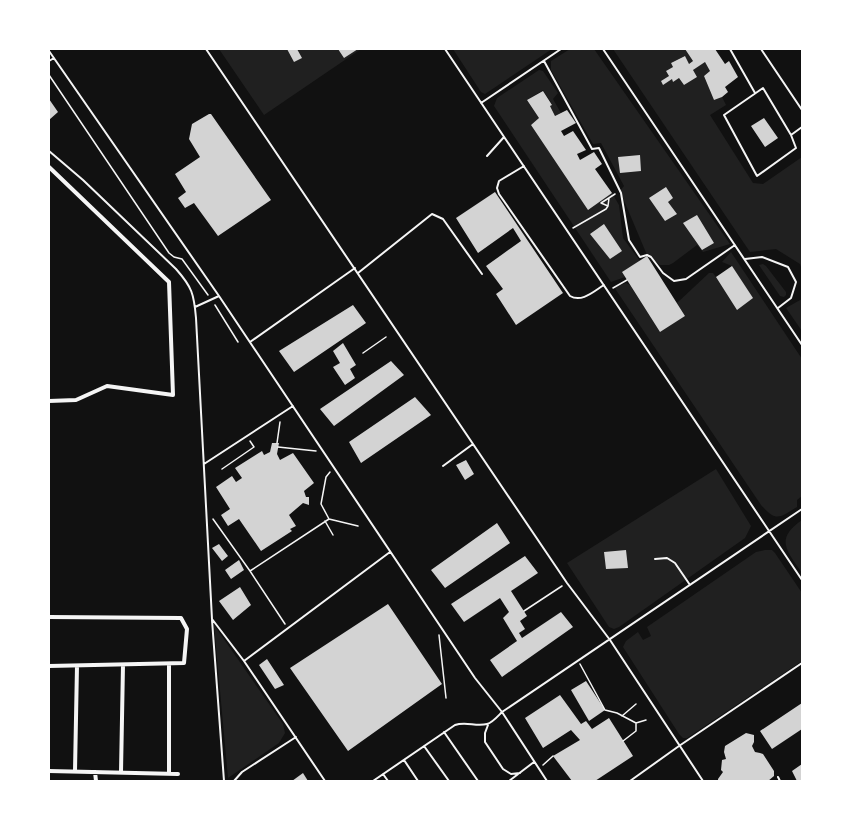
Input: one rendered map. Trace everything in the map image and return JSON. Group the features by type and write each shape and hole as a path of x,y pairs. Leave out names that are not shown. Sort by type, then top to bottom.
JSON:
{"street":[{"path":"49,166 169,282 173,395 107,386 76,400 49,402"},
{"path":"49,617 181,618 187,630 184,663 49,666"},
{"path":"169,664 169,774"},
{"path":"121,772 123,665"},
{"path":"75,771 76,666"},
{"path":"49,771 178,774"},
{"path":"96,772 96,781"}],"lane":[{"path":"206,49 567,583 610,640 703,781"},
{"path":"445,49 802,580"},
{"path":"481,103 561,49"},
{"path":"603,49 802,344"},
{"path":"730,49 755,93"},
{"path":"761,49 802,110"},
{"path":"49,51 219,296 440,627 475,678 502,712 547,781"},
{"path":"49,61 54,58"},
{"path":"544,61 592,149 599,148 620,191 629,240 640,257 647,255 650,257 663,274 674,281 686,279 735,245"},
{"path":"762,88 791,135 796,148 758,176 724,115 762,88"},
{"path":"791,135 802,127"},
{"path":"487,156 504,137"},
{"path":"49,151 83,180 176,269 188,283 192,292 195,307 212,618 224,781"},
{"path":"524,166 499,181 497,188 499,194 570,296 574,299 582,298 604,285"},
{"path":"358,273 432,214 443,219 482,274"},
{"path":"745,259 762,257 788,267 796,282 791,298 778,308"},
{"path":"250,342 355,268"},
{"path":"195,307 219,296"},
{"path":"204,464 292,406"},
{"path":"443,466 473,444"},
{"path":"520,773 511,774 503,769 485,742 485,733 488,724 502,712 802,509"},
{"path":"244,661 390,552"},
{"path":"655,558 667,558 674,563 690,585"},
{"path":"212,618 244,661 325,781"},
{"path":"630,781 802,663"},
{"path":"373,781 455,725 462,722 477,725 488,724"},
{"path":"444,732 478,781"},
{"path":"234,781 242,772 296,737"},
{"path":"424,746 449,781"},
{"path":"404,760 418,781"},
{"path":"509,781 534,762"},
{"path":"383,774 388,781"},
{"path":"778,777 780,781"}],"path":[{"path":"49,75 169,253 174,257 182,259 212,300 238,342"},
{"path":"608,206 601,203 620,191"},
{"path":"568,231 606,209 610,198"},
{"path":"608,291 627,280"},
{"path":"363,353 386,337"},
{"path":"276,443 281,414"},
{"path":"222,468 254,447 246,436"},
{"path":"278,447 323,452"},
{"path":"329,519 321,504 326,477 333,467"},
{"path":"206,510 250,571 288,628"},
{"path":"250,571 329,519 358,526"},
{"path":"325,521 333,535"},
{"path":"524,612 567,583"},
{"path":"440,627 439,638 446,698"},
{"path":"578,661 605,710 617,713 636,723 646,720"},
{"path":"622,716 636,704"},
{"path":"623,741 636,731 636,723"},
{"path":"539,769 553,756"}],"shaded area":[{"path":"219,49 361,49 264,115"},
{"path":"453,49 552,49 485,94 481,92"},
{"path":"570,49 594,49 730,244 703,252 697,245 669,265 660,265 647,255 620,191 624,186 601,143 593,144 551,70 551,61"},
{"path":"613,49 685,49 693,61 689,64 685,56 671,63 673,67 666,71 669,76 661,81 663,84 672,79 673,82 679,78 684,85 697,77 693,70 705,62 710,71 704,76 714,100 722,97 726,105 710,115 753,183 763,184 802,157 802,270 800,264 776,249 750,252"},
{"path":"539,70 543,71 558,93 553,99 561,113 555,116 550,106 552,104 543,90 527,100 539,118 531,125 588,209 612,193 619,205 623,238 640,261 622,272 625,277 611,282 494,106 497,98"},
{"path":"731,252 802,359 802,496 797,500 797,507 782,516 774,516 770,514 761,505 615,287 626,283 630,285 660,332 685,316 677,303 709,273 713,273 716,277 732,266 722,262"},
{"path":"763,264 786,292 784,297 780,296 759,265"},
{"path":"802,299 802,331 786,308"},
{"path":"716,469 751,526 745,538 619,627 614,629 609,627 567,563"},
{"path":"802,520 802,573 791,558 786,545 786,539 788,533"},
{"path":"772,550 775,553 802,593 802,661 687,738 683,738 623,647 626,641 638,632 643,640 651,636 647,627 756,552"},
{"path":"214,625 283,724 285,733 279,743 228,778"}],"building":[{"path":"287,49 297,49 302,58 294,62"},
{"path":"338,49 358,49 344,58"},
{"path":"685,49 715,49 725,64 729,61 738,77 725,87 728,92 722,97 714,100 704,76 710,71 705,62 693,70 697,77 684,85 679,78 673,82 672,79 663,85 661,81 669,76 666,71 673,67 671,63 685,56 689,64 693,61"},
{"path":"543,91 552,105 550,106 555,116 567,110 576,123 561,131 564,136 573,131 586,150 577,154 580,160 594,152 602,164 595,169 612,193 588,210 531,125 539,118 527,100"},
{"path":"49,99 58,112 49,120"},
{"path":"211,114 271,200 218,236 194,203 185,208 178,198 186,192 175,174 200,157 189,139 192,124"},
{"path":"764,118 778,138 765,147 751,126"},
{"path":"640,155 641,171 620,173 618,157"},
{"path":"666,187 673,198 668,202 677,214 665,221 649,198"},
{"path":"495,192 563,293 516,325 496,294 503,289 486,266 521,241 513,228 478,253 456,218"},
{"path":"697,215 714,243 702,250 683,223"},
{"path":"604,224 622,251 610,259 590,234"},
{"path":"647,256 685,316 660,332 622,272"},
{"path":"732,266 753,298 737,310 716,277"},
{"path":"353,305 366,323 294,372 279,351"},
{"path":"343,343 356,365 350,369 355,378 345,385 333,367 340,363 333,351"},
{"path":"391,361 404,375 334,426 320,409"},
{"path":"415,397 431,415 361,463 349,442"},
{"path":"272,443 279,443 277,454 280,460 293,453 314,483 304,491 306,497 309,497 309,505 303,503 289,515 296,526 290,529 292,531 261,551 239,519 228,526 221,515 230,509 216,487 232,476 236,482 242,478 235,468 262,451 264,455 270,452"},
{"path":"466,460 474,474 465,480 456,465"},
{"path":"497,523 510,543 445,588 431,570"},
{"path":"219,544 228,556 222,561 212,548"},
{"path":"626,550 628,568 606,569 604,552"},
{"path":"525,556 538,573 511,591 527,616 520,621 525,629 519,633 522,638 561,612 573,627 502,677 490,660 517,641 503,618 509,612 500,598 464,622 451,604"},
{"path":"239,560 244,570 231,579 225,570"},
{"path":"240,587 251,605 233,620 219,601"},
{"path":"388,604 442,684 348,751 290,668"},
{"path":"267,659 284,685 275,689 259,665"},
{"path":"586,681 605,710 589,721 571,690"},
{"path":"560,695 581,724 586,721 592,729 609,718 633,756 595,781 572,781 553,756 580,740 571,730 543,748 525,718"},
{"path":"802,703 802,729 772,749 760,731"},
{"path":"746,733 754,735 754,742 752,746 755,752 763,754 774,771 774,776 768,781 718,781 723,772 721,770 722,760 726,759 724,752 725,746"},
{"path":"802,764 802,781 797,781 792,771"},
{"path":"303,773 308,781 292,781"}]}
